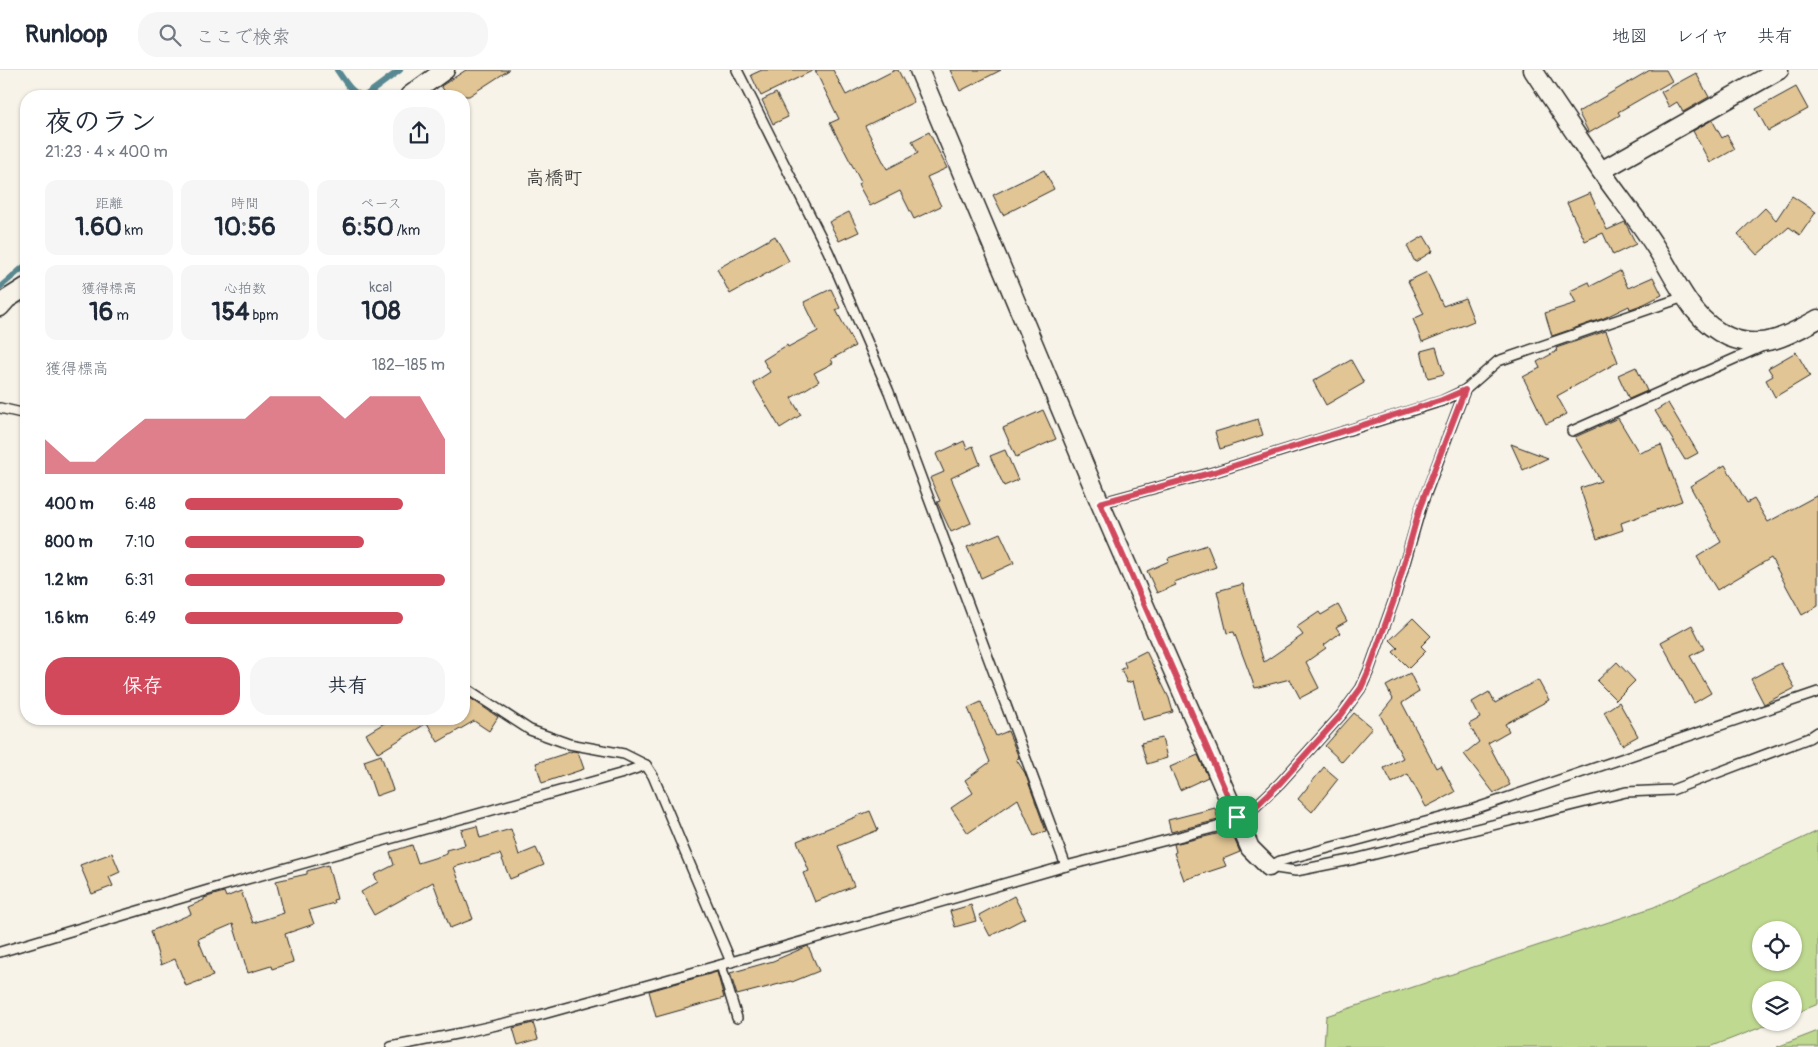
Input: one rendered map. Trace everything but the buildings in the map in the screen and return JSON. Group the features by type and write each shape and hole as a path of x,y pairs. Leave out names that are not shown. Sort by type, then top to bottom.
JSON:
{"street":[{"path":"417,90 445,70"},
{"path":"919,70 1100,503 1250,848 1269,867"},
{"path":"1533,70 1601,171 1657,248 1684,297 1698,314 1714,328 1729,337 1751,342 1769,343 1799,330 1818,319"},
{"path":"1601,171 1779,70"},
{"path":"0,308 7,299 20,291"}],"lane":[{"path":"738,70 828,251 889,392 1066,866"},
{"path":"1100,503 1214,472 1442,400 1465,390 1498,361 1684,297"},
{"path":"1572,431 1769,343"},
{"path":"391,1047 462,1034 536,1016 721,965 1066,866 1217,827 1253,809 1280,783 1342,714 1361,688 1394,600 1420,507 1465,390"},
{"path":"0,408 20,413"},
{"path":"470,691 530,730 568,744 624,754 646,765 653,776 731,962"},
{"path":"1269,867 1280,860 1474,809 1818,692"},
{"path":"1269,867 1296,871 1355,859 1626,792 1672,790 1809,738 1818,732"},
{"path":"0,952 215,888 620,774 646,765"},
{"path":"721,965 736,1018"}],"green space":[{"path":"1818,831 1818,1004 1802,1011 1802,981 1752,981 1752,1031 1710,1047 1324,1047 1326,1016 1654,907"},
{"path":"1818,1031 1818,1047 1777,1047"}],"waterway":[{"path":"337,70 352,90"},
{"path":"373,90 400,70"},
{"path":"0,287 20,270"}],"district":[{"name":"高橋町","path":"554,178"}],"route":[{"path":"1465,390 1420,507 1394,600 1361,688 1342,714 1280,783 1253,809 1237,817 1100,503 1214,472 1442,400 1465,390"}]}
